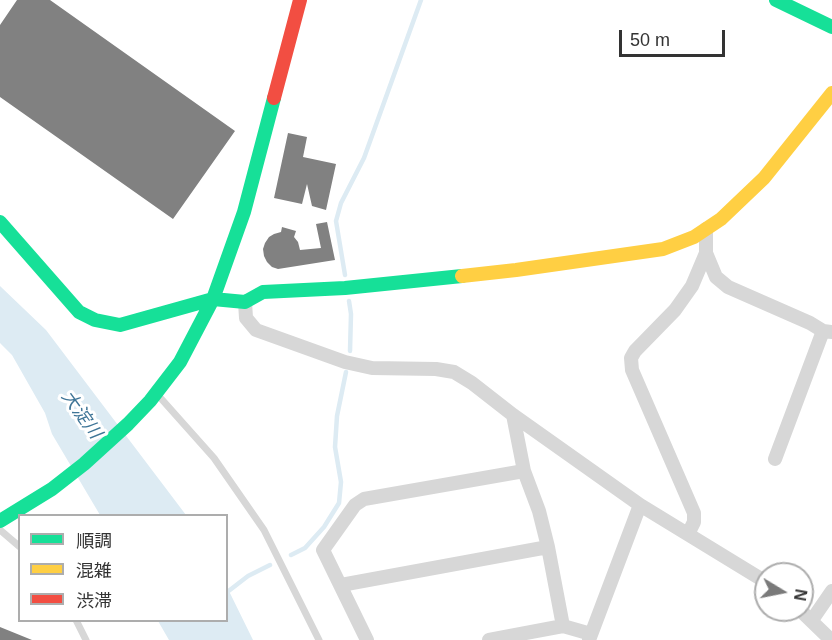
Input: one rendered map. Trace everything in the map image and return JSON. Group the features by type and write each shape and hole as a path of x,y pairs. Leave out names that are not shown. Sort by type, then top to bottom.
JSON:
{"street":[{"path":"1,524 84,464 128,424 180,362 213,299 244,212 300,0"},
{"path":"776,0 832,27"},
{"path":"0,222 79,312 95,320 120,325 213,299 245,302 263,292 345,288 505,271 663,249 694,237 721,219 764,178 832,93"},
{"path":"706,229 706,253 716,277 728,287 827,331 775,459"},
{"path":"688,534 694,522 694,513 632,370 632,358 635,351 681,302 692,286 706,253"},
{"path":"245,302 246,318 256,330 345,362 372,368 436,369 454,372 640,505 754,575"},
{"path":"513,415 524,471 539,511 548,547 563,626"},
{"path":"367,640 322,550 355,505 364,499 524,471"},
{"path":"489,640 563,626 590,637 640,505"},
{"path":"341,585 548,547"},
{"path":"814,617 832,591"},
{"path":"814,622 831,640"}],"lane":[{"path":"153,396 214,458 264,530 319,640"},
{"path":"1,524 18,545"},
{"path":"77,622 86,640"}],"water":[{"name":"大淀川","path":"0,286 46,330 185,514 99,514 52,434 45,413 12,355 0,343"},
{"path":"228,589 253,640 169,640 159,622 228,622"}],"building":[{"path":"17,0 50,0 235,131 173,219 0,97 0,25"},
{"path":"288,133 307,137 303,157 336,164 326,210 312,206 307,184 302,204 274,198"},
{"path":"327,222 335,260 278,269 267,262 263,249 265,243 269,237 281,232 282,227 296,231 294,237 300,250 321,248 316,224"},
{"path":"0,627 32,640 0,640"}],"waterway":[{"path":"345,275 336,221 341,203 364,158 421,0"},
{"path":"349,301 350,351"},
{"path":"291,555 305,548 324,527 339,503 341,482 335,447 337,416 346,372"},
{"path":"228,591 248,576 270,565"}],"traffic: fast":[{"path":"776,0 832,27"},
{"path":"0,521 52,489 84,464 150,401 180,362 213,299 244,212 274,98"},
{"path":"0,222 79,312 95,320 120,325 213,299 245,302 263,292 345,288 462,276"}],"traffic: slow":[{"path":"462,276 663,249 694,237 721,219 764,178 832,93"}],"traffic: jam":[{"path":"274,98 300,0"}]}
